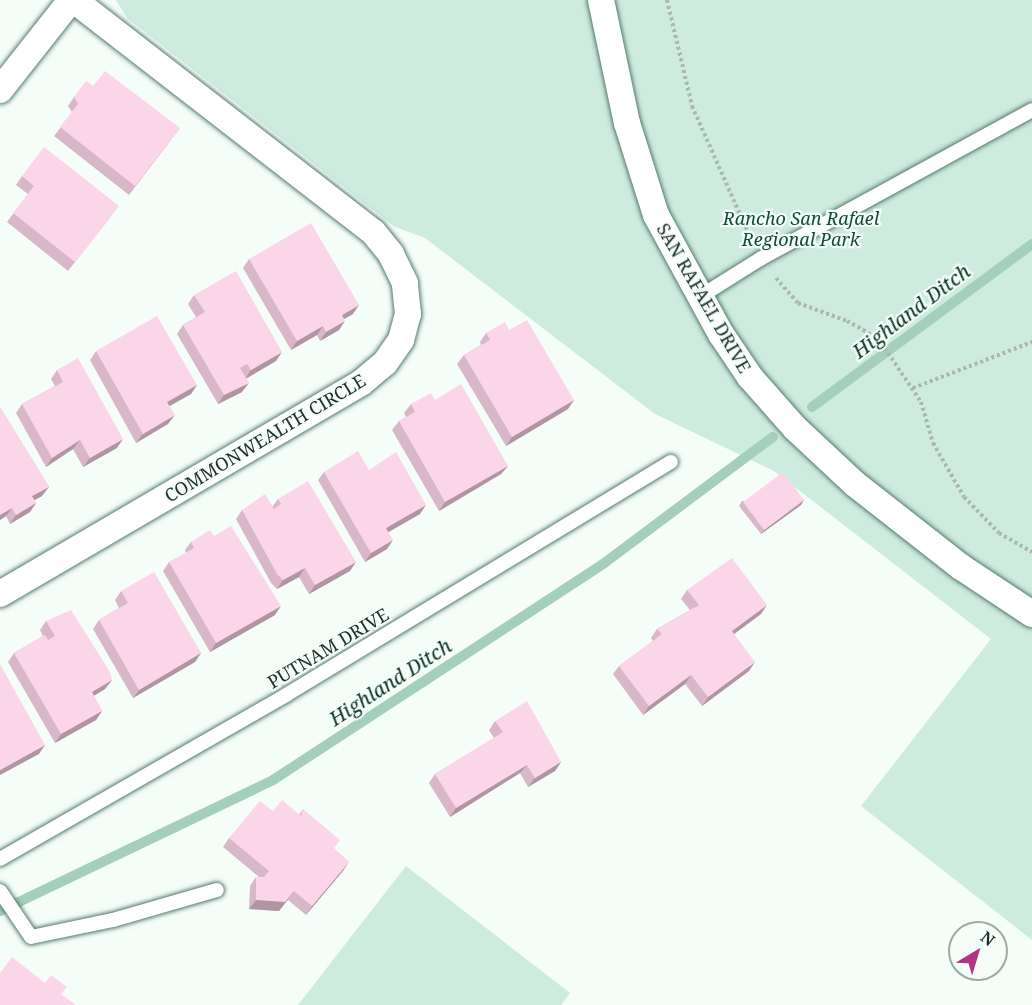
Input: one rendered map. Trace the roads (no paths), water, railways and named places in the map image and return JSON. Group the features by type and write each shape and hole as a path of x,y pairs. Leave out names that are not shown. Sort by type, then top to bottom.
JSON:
{"street":[{"path":"0,90 73,0"},
{"name":"COMMONWEALTH CIRCLE","path":"0,594 361,383 385,363 396,348 408,314 405,283 391,254 374,232 73,0"},
{"name":"SAN RAFAEL DRIVE","path":"601,0 627,123 656,215 701,297 750,377 795,428 855,484 961,567 1032,614"}],"lane":[{"path":"701,297 760,260 1032,110"},
{"name":"PUTNAM DRIVE","path":"0,859 286,695 671,462"},
{"path":"0,891 32,937 113,920 217,890"}],"waterway":[{"name":"Highland Ditch","path":"812,407 1032,244"},
{"name":"Highland Ditch","path":"0,911 273,780 603,564 773,437"}],"park label":[{"name":"Rancho San Rafael Regional Park","path":"801,229"}]}
